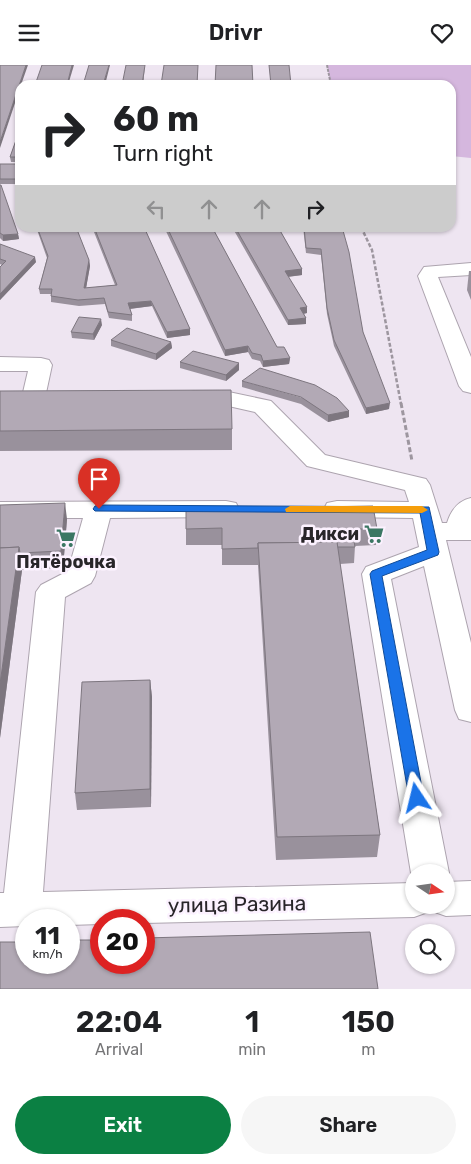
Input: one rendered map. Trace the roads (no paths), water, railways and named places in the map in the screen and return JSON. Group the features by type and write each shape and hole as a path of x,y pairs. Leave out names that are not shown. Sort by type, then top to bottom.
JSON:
{"street":[{"path":"471,269 430,271 428,276 471,386"},
{"path":"0,364 41,365 32,401 80,400"},
{"path":"176,399 224,398 263,406 316,461 426,520 471,710"},
{"path":"466,531 460,522 465,512 471,506"},
{"path":"11,910 51,592 82,576 99,509"},
{"path":"0,510 247,509"},
{"path":"316,509 426,520 466,531"},
{"path":"426,520 376,574 428,864"},
{"path":"455,899 471,899"},
{"name":"улица Разина","path":"11,910 405,900"}],"place":[{"name":"Дикси","path":"374,534"},
{"name":"Пятёрочка","path":"66,538"}]}
